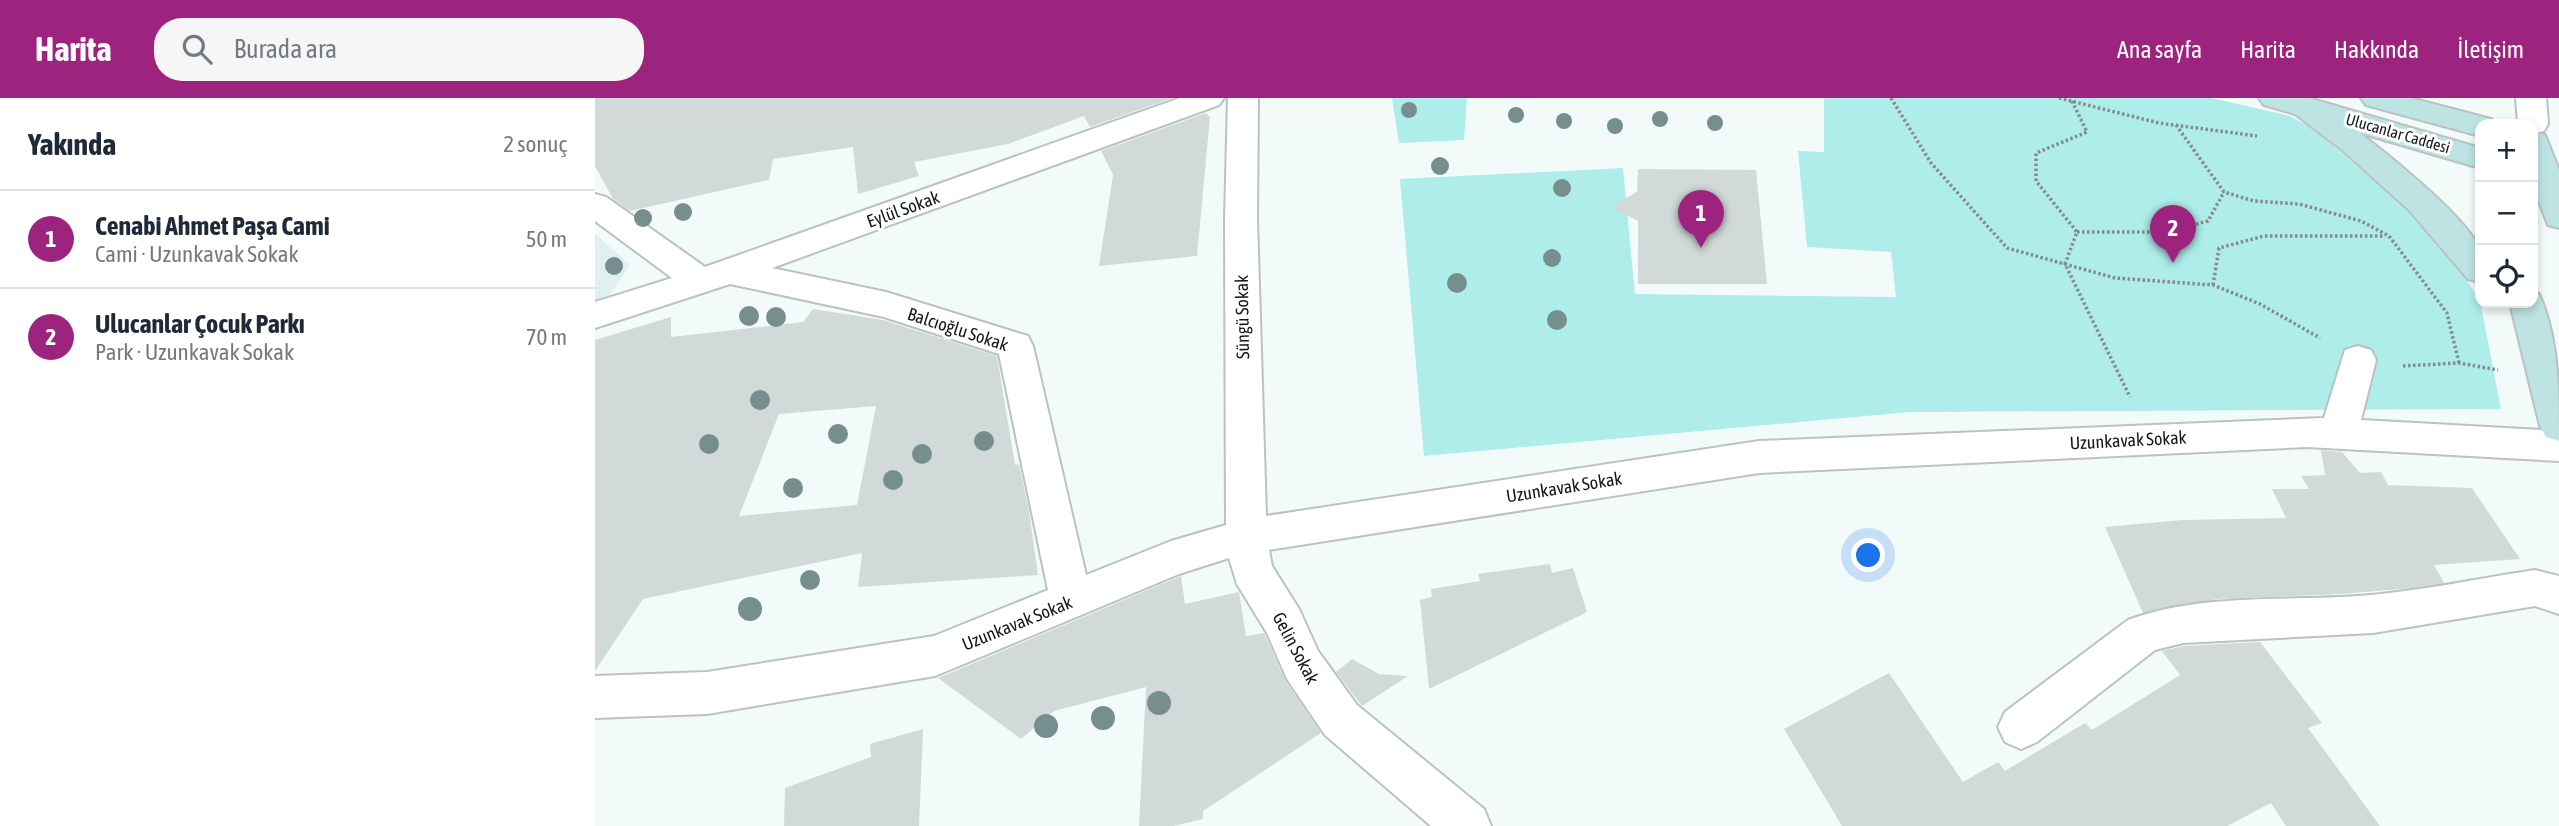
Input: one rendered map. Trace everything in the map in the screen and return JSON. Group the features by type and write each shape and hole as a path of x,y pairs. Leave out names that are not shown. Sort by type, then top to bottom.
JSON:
{"main road":[{"name":"Ulucanlar Caddesi","path":"2376,98 2475,125"},
{"name":"Ulucanlar Caddesi","path":"2289,102 2475,157"},
{"path":"2289,102 2388,172 2436,217 2475,264"},
{"path":"2541,152 2559,217"},
{"path":"2508,308 2543,365"},
{"path":"2527,308 2559,426"}],"street":[{"name":"Eylül Sokak","path":"595,315 715,276 1209,98"},
{"name":"Süngü Sokak","path":"1243,98 1241,219 1246,536"},
{"path":"2531,98 2541,152"},
{"name":"Balcıoğlu Sokak","path":"595,205 715,276 886,305 1015,345 1071,602"},
{"path":"2338,433 2358,360"},
{"name":"Uzunkavak Sokak","path":"595,697 707,693 935,656 1171,559 1246,536 1759,457 2338,433 2559,446"},
{"name":"Gelin Sokak","path":"1246,536 1252,571 1285,623 1302,665 1341,720 1467,826"},
{"path":"2021,727 2143,634 2183,624 2373,614 2535,588 2559,595"}],"path":[{"path":"1891,98 1931,163 2007,248 2115,278 2213,285 2260,304 2358,360 2386,367 2459,363 2543,365"},
{"path":"2059,98 2176,125 2263,137"},
{"path":"2072,101 2087,132 2036,153 2036,181 2077,232"},
{"path":"2176,125 2224,192 2254,201 2312,208 2361,221 2389,236 2447,313 2459,363"},
{"path":"2077,232 2167,232 2208,221 2224,192"},
{"path":"2077,232 2065,264 2151,439"},
{"path":"2213,285 2219,248 2264,236 2389,236"}],"shaded area":[{"path":"1392,98 1467,98 1464,140 1399,143"},
{"path":"1824,98 2211,98 2290,116 2314,129 2404,207 2462,273 2475,293 2475,308 2481,308 2501,409 1910,412 1424,456 1400,179 1623,168 1635,294 1896,297 1891,252 1807,247 1798,151 1824,152"},
{"path":"595,234 630,265 609,296 595,301"}],"building":[{"path":"595,98 1172,98 1090,127 1084,116 1008,144 914,162 919,176 858,194 853,147 773,159 769,180 630,211 613,199 595,166"},
{"path":"1206,113 1210,117 1197,256 1099,266 1113,175 1101,151"},
{"path":"1638,169 1756,170 1767,284 1638,284 1638,221 1611,207 1637,192"},
{"path":"813,309 883,320 997,356 1015,465 1019,464 1029,511 1038,575 858,587 862,553 643,599 595,671 595,340 671,317 671,337 803,322","holes":["876,406 857,505 739,516 779,414"]},
{"path":"2321,450 2342,452 2360,473 2381,472 2388,485 2472,488 2520,559 2434,565 2444,583 2412,588 2217,599 2143,613 2105,527 2182,520 2286,518 2272,489 2309,489 2301,476 2325,475"},
{"path":"1550,564 1552,573 1573,568 1587,612 1429,689 1420,600 1432,597 1431,589 1480,581 1478,574"},
{"path":"1181,576 1185,604 1239,592 1246,636 1264,633 1285,680 1321,733 1203,811 1203,819 1173,826 1139,826 1146,687 1054,711 1021,739 938,678"},
{"path":"2260,642 2322,723 2308,728 2380,826 2286,826 2271,803 2227,826 1842,826 1784,729 1889,673 1963,782 1998,762 2005,771 2085,723 2092,730 2180,675 2162,651 2183,646"},
{"path":"1352,659 1379,674 1408,676 1362,706 1336,672"},
{"path":"923,729 919,826 784,826 785,788 871,757 870,744"}],"place":[{"name":"Cenabi Ahmet Paşa Cami","path":"1701,248"},
{"name":"Ulucanlar Çocuk Parkı","path":"2173,263"}]}
